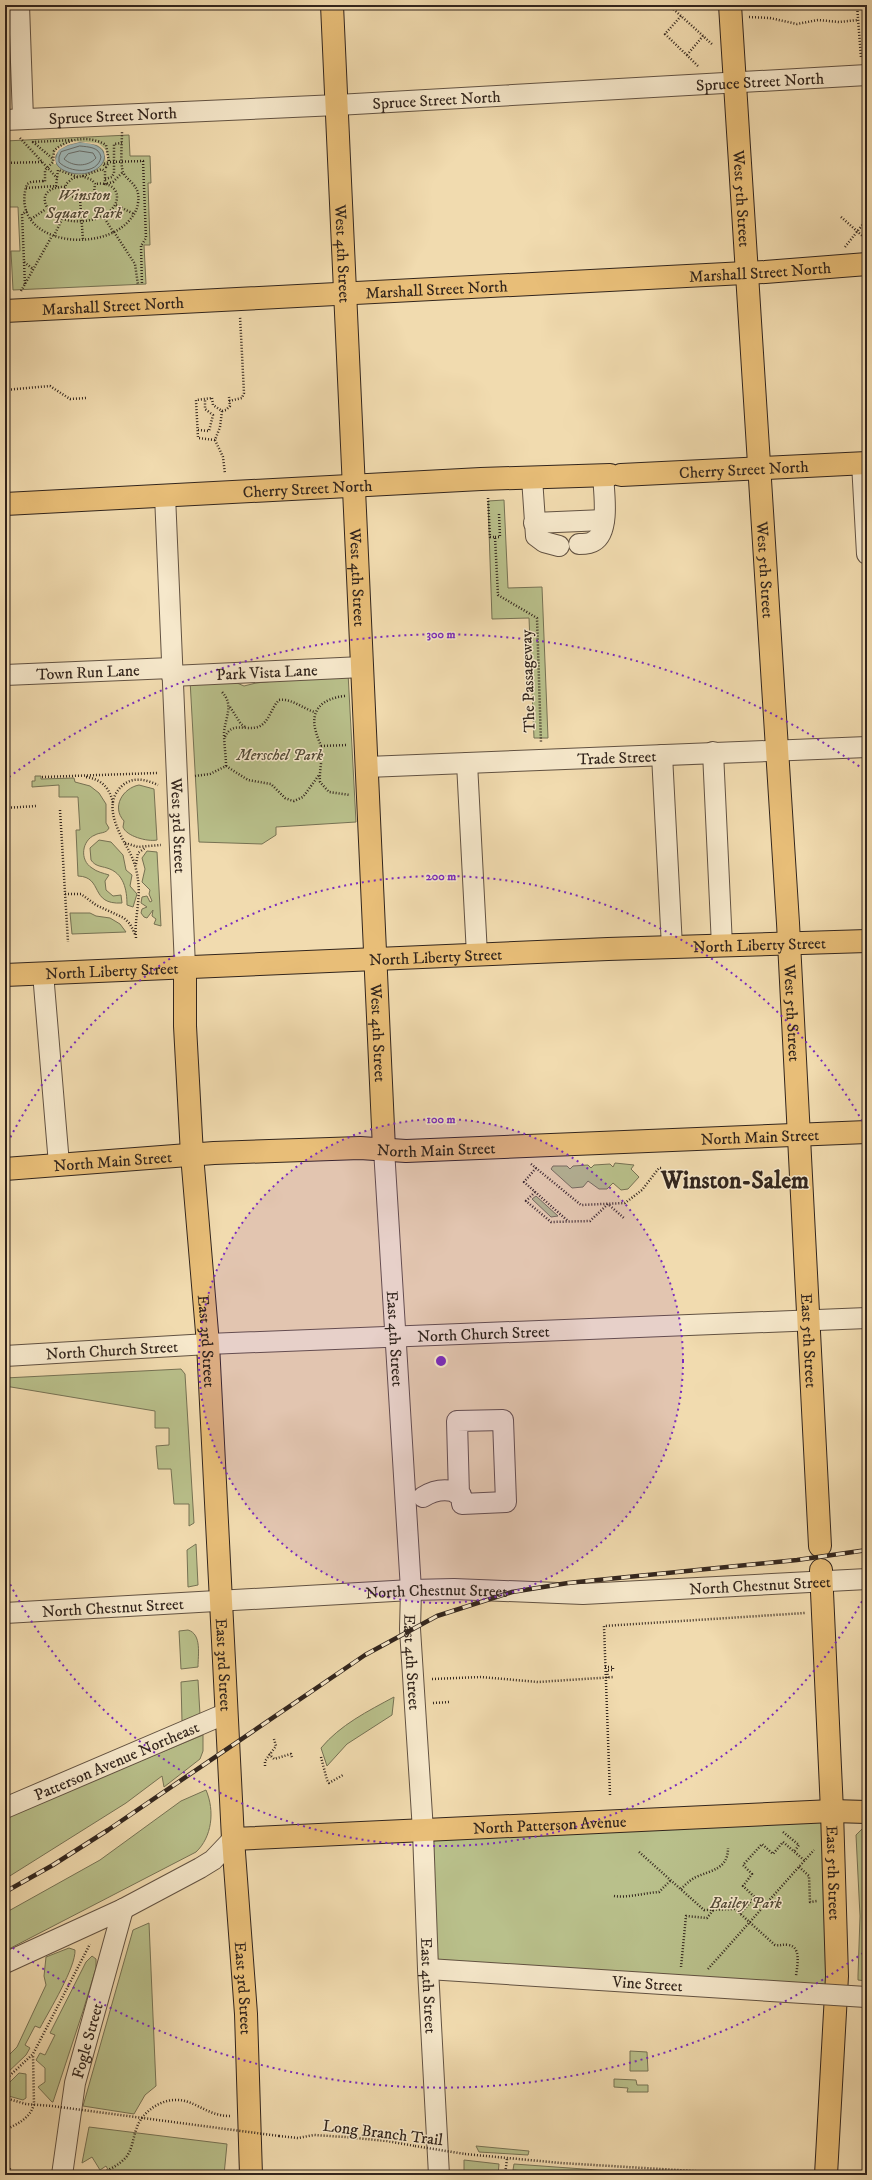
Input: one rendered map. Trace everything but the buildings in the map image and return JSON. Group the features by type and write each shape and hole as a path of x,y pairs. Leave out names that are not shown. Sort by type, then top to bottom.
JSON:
{"main road":[{"name":"West 4th Street","path":"332,5 344,294 367,767 374,960 384,1149"},
{"name":"West 5th Street","path":"730,5 778,750 799,1134"},
{"name":"Marshall Street North","path":"5,311 748,272 867,264"},
{"name":"Cherry Street North","path":"5,504 353,486 760,469 864,463"},
{"name":"North Liberty Street","path":"5,975 672,947 867,941"},
{"name":"West 3rd Street","path":"184,967 185,1026 192,1155"},
{"name":"North Main Street","path":"5,1169 192,1155 360,1148 406,1151 867,1132"},
{"name":"East 5th Street","path":"799,1134 820,1546"},
{"name":"East 3rd Street","path":"192,1155 208,1344 233,1839 246,2014 251,2175"},
{"name":"East 5th Street","path":"821,1575 832,1811 837,1976 826,2175"},
{"name":"North Patterson Avenue","path":"233,1839 832,1811 867,1812"}],"street":[{"path":"16,125 19,5"},
{"name":"Spruce Street North","path":"16,125 736,82 864,67"},
{"path":"864,463 867,554"},
{"path":"579,544 594,542 602,534 611,475"},
{"path":"532,478 536,536 544,542 559,546"},
{"name":"West 3rd Street","path":"165,495 184,967"},
{"path":"534,523 604,520"},
{"name":"Park Vista Lane","path":"171,672 362,667"},
{"name":"Town Run Lane","path":"5,675 171,672"},
{"name":"Trade Street","path":"367,767 867,747"},
{"path":"713,752 722,946"},
{"path":"662,755 672,947"},
{"path":"467,763 476,955"},
{"path":"43,973 59,1164"},
{"name":"East 4th Street","path":"384,1149 394,1337 414,1497 411,1590 412,1667 423,1831 428,1969 439,2175"},
{"name":"North Church Street","path":"5,1356 208,1344 867,1318"},
{"path":"502,1420 506,1502 462,1504 460,1495 456,1421 502,1420"},
{"path":"414,1497 431,1500 448,1500 460,1495"},
{"name":"North Chestnut Street","path":"5,1613 411,1590 454,1589 583,1594 821,1575 867,1579"},
{"name":"Patterson Avenue Northeast","path":"5,1808 227,1714"},
{"path":"5,1963 123,1909 213,1860 233,1839"},
{"name":"Fogle Street","path":"62,2175 75,2084 123,1909"},
{"name":"Vine Street","path":"428,1969 866,1997"}],"path":[{"path":"669,5 717,49"},
{"path":"857,5 864,67"},
{"path":"681,16 665,34 700,67"},
{"path":"749,17 770,18 797,24 818,20 839,22 858,20"},
{"path":"687,55 703,36"},
{"path":"16,125 42,162 57,178"},
{"path":"73,140 58,147 52,158 53,162 45,170 45,182 31,182 26,188 27,211 31,219 40,228 53,236 70,240 84,240 114,233 134,214 139,202 137,188 123,172 122,131"},
{"path":"52,158 33,142 89,139 106,145 109,163 143,160 146,238 141,246 143,286"},
{"path":"105,179 112,177 114,173 114,144 122,143"},
{"path":"5,163 42,162"},
{"path":"65,187 68,181 102,168 105,171 105,184"},
{"path":"105,184 115,191 118,197 116,205 112,211 103,216 81,221 62,219 46,208 44,203 45,197 56,186 58,170 92,180 95,184 105,184 115,180 123,172"},
{"path":"65,187 70,196 80,199 88,198 94,194 95,184"},
{"path":"26,188 56,186 65,187"},
{"path":"80,199 84,240"},
{"path":"116,205 134,214"},
{"path":"31,219 46,208"},
{"path":"25,285 22,214 27,211"},
{"path":"103,216 135,264 138,286"},
{"path":"842,217 867,240"},
{"path":"21,292 62,219"},
{"path":"843,250 867,219"},
{"path":"24,262 33,269"},
{"path":"229,401 242,398 244,393 240,316"},
{"path":"5,390 50,386 70,399 87,398"},
{"path":"222,411 226,410 230,406 229,397"},
{"path":"215,440 198,438 196,400 212,398 213,405 222,411"},
{"path":"198,430 209,431 211,424 213,415 205,409 205,399"},
{"path":"222,411 220,427 215,440 224,457 225,475"},
{"name":"The Passageway","path":"488,509 490,537 495,537 498,595 536,618 541,760"},
{"path":"495,537 500,537 499,514"},
{"path":"216,688 222,692 238,719 245,727"},
{"path":"350,695 330,698 323,702 315,712 316,732 321,746 320,782 329,792 355,795"},
{"path":"224,740 230,729 257,727 263,724 274,704 284,699 315,712"},
{"path":"226,766 224,740 229,705"},
{"path":"321,746 352,745"},
{"path":"226,766 248,780 271,784 285,798 294,801 303,797 319,775"},
{"path":"195,776 210,774 226,766"},
{"path":"42,777 157,773"},
{"path":"132,774 132,780"},
{"path":"65,894 81,894 96,906 124,918 130,924 136,938 139,889 136,867 116,828 111,795 102,782 89,777 77,776"},
{"path":"113,806 114,797 120,788 132,780 141,779 158,785"},
{"path":"5,808 36,806"},
{"path":"60,810 68,942"},
{"path":"123,842 133,846 148,847 161,844"},
{"path":"136,867 138,854 148,847"},
{"path":"531,1164 582,1205 625,1203 642,1190 659,1168 662,1168"},
{"path":"536,1168 524,1182 568,1222"},
{"path":"535,1192 526,1201 551,1222 590,1221 608,1204"},
{"path":"608,1204 625,1219"},
{"path":"610,1795 604,1626 806,1613"},
{"path":"605,1667 613,1667 613,1670 608,1670 608,1678"},
{"path":"432,1679 480,1677 538,1682 614,1678"},
{"path":"433,1703 450,1702"},
{"path":"265,1766 264,1761 276,1746 274,1739"},
{"path":"269,1754 274,1759 291,1754 292,1757"},
{"path":"319,1758 321,1756 329,1783 343,1775"},
{"path":"790,1837 799,1846 794,1852"},
{"path":"765,1907 743,1886 752,1874 743,1865 762,1844 773,1854 784,1842 805,1861"},
{"path":"704,1973 751,1923 818,1845"},
{"path":"681,1889 691,1880 720,1867 727,1859 728,1848"},
{"path":"638,1852 704,1910 735,1909 775,1945 790,1945 797,1951 796,1976"},
{"path":"799,1867 809,1876 810,1902 822,1901"},
{"path":"614,1896 626,1898 634,1894 659,1892 671,1880"},
{"path":"740,1914 755,1897"},
{"path":"681,1971 686,1916 707,1918 714,1909"},
{"path":"5,2080 33,2054 86,1951 95,1941 87,1926"},
{"path":"5,2130 28,2116 34,2104 33,2054"},
{"name":"Long Branch Trail","path":"5,2098 34,2104 298,2138 314,2136 345,2137 386,2141 465,2154 507,2159 760,2175"},
{"path":"99,2175 127,2156 133,2144 137,2126 146,2113 167,2101 188,2102 214,2115 230,2116"},
{"path":"5,2121 9,2128"},
{"path":"505,2175 507,2159"},
{"path":"5,2161 13,2174"},
{"path":"662,2175 663,2169"},
{"path":"5,2174 18,2175"}],"green space":[{"name":"Winston Square Park","path":"129,135 130,156 150,156 151,183 148,183 150,245 144,245 146,284 13,290 11,251 20,251 18,207 5,207 5,141"},
{"path":"504,500 508,588 542,587 548,738 534,738 529,618 492,619 488,501"},
{"name":"Merschel Park","path":"348,673 356,822 276,827 276,835 262,844 199,842 190,680 230,680 244,686 256,683"},
{"path":"35,776 41,776 41,779 74,778 75,782 90,786 99,793 106,804 106,823 109,828 103,833 97,834 87,841 84,850 85,860 92,868 109,875 105,881 106,890 113,896 121,895 122,903 105,900 100,896 91,881 78,876 76,830 80,830 78,797 59,797 59,785 32,787 32,781 35,781"},
{"path":"139,785 154,789 157,840 137,838 128,833 123,827 124,821 120,816 119,804 124,794 128,790"},
{"path":"99,840 111,842 123,855 126,870 132,875 130,886 137,894 133,907 127,905 125,888 121,878 113,870 96,865 91,860 90,848"},
{"path":"147,851 157,852 161,926 154,924 156,919 152,916 153,910 147,918 141,913 142,909 147,907 141,903 142,897 147,896 150,902 152,901 149,894 150,890 142,882 145,869 142,858"},
{"path":"70,913 90,913 96,916 110,918 120,924 126,932 72,934"},
{"path":"615,1163 634,1165 631,1169 639,1177 628,1189 621,1190 613,1183 607,1189 599,1189 588,1181 583,1187 572,1188 551,1169 553,1166 567,1166 570,1169 573,1166 588,1165 591,1168 594,1165 610,1164 613,1167"},
{"path":"536,1196 558,1216 551,1217 532,1199"},
{"path":"181,1369 185,1374 194,1523 189,1526 189,1504 174,1504 171,1469 158,1469 156,1446 169,1445 169,1428 155,1428 155,1411 5,1386 5,1378"},
{"path":"196,1544 198,1585 188,1587 187,1550"},
{"path":"188,1630 192,1632 197,1640 199,1651 198,1667 181,1669 179,1631"},
{"path":"198,1680 200,1715 182,1721 181,1682"},
{"path":"394,1697 392,1715 347,1744 327,1766 321,1748 346,1725"},
{"path":"203,1735 203,1751 200,1759 164,1787 162,1776 126,1803 5,1879 5,1817"},
{"path":"206,1790 209,1798 211,1815 209,1831 206,1839 196,1852 5,1951 5,1913 100,1860 181,1801"},
{"name":"Bailey Park","path":"832,1811 836,1995 428,1969 423,1831"},
{"path":"862,1829 867,1830 867,1981 858,1980 860,1916 856,1835"},
{"path":"149,1923 156,2086 145,2095 134,2114 83,2106 133,1930"},
{"path":"69,1948 75,1950 74,1958 67,1978 40,2028 35,2026 25,2045 30,2048 26,2055 5,2075 5,2059 17,2047 46,1985 44,1976 46,1957"},
{"path":"92,1956 96,1959 96,1968 52,2102 38,2087 45,2082 45,2068 36,2060 40,2053 45,2055 55,2035 50,2033 86,1962"},
{"path":"630,2051 647,2052 648,2071 630,2071"},
{"path":"19,2073 26,2074 26,2098 23,2100 5,2095 5,2087"},
{"path":"614,2079 636,2080 637,2085 648,2085 648,2092 627,2092 628,2088 614,2087"},
{"path":"89,2127 227,2144 224,2175 111,2175 106,2166 100,2170 92,2157 82,2163"},
{"path":"476,2146 529,2151 528,2155 479,2152"},
{"path":"464,2160 499,2164 498,2175 464,2175"},
{"path":"514,2164 625,2172 625,2175 569,2175 513,2170"}],"water":[{"path":"80,142 93,144 101,149 104,155 104,161 99,167 83,174 71,173 61,169 55,160 58,150 68,145"}],"pier":[{"path":"73,141 98,143 106,150 108,156 106,163 102,148 97,145 80,142 68,145 59,150 55,156 56,164 54,164 53,156 57,148"}],"railway":[{"path":"5,1892 53,1865 108,1830 365,1655 437,1616 512,1592 568,1583 797,1560 867,1550"}],"district":[{"name":"Winston-Salem","path":"735,1180"}]}
